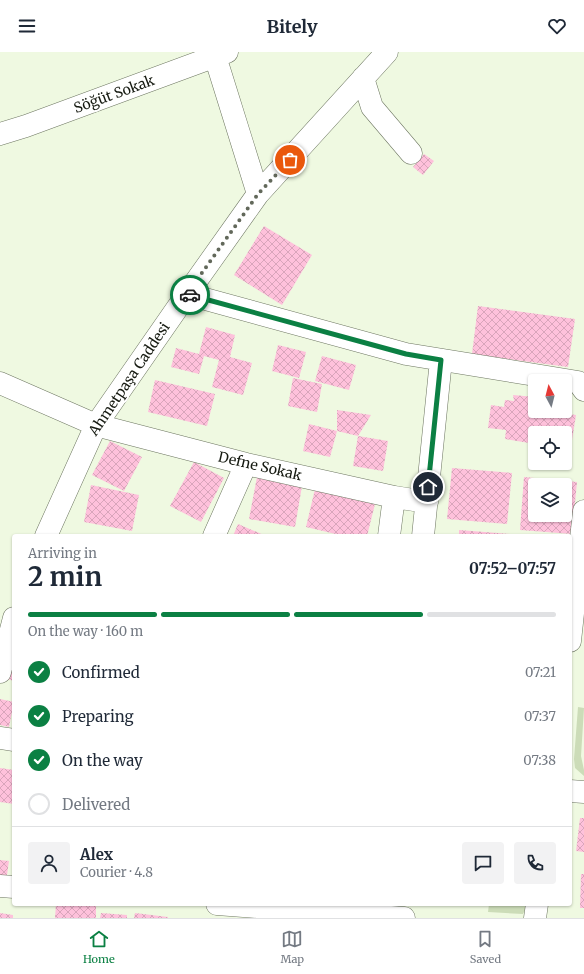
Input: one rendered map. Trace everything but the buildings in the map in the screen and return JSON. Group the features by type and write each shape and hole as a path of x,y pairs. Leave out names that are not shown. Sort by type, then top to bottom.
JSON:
{"street":[{"name":"Ahmetpaşa Caddesi","path":"47,534 96,424 187,294 258,194 387,52"},
{"path":"221,54 258,194"},
{"name":"Söğüt Sokak","path":"0,134 26,126 221,54"},
{"path":"364,78 372,106 411,153"},
{"path":"187,294 406,354 578,382 584,390"},
{"path":"423,534 441,360"},
{"name":"Defne Sokak","path":"0,383 96,424 246,464 394,497 426,502"},
{"path":"215,534 246,464"},
{"path":"389,534 394,497"},
{"path":"572,622 584,511"},
{"path":"0,672 12,626"},
{"path":"572,640 584,641"},
{"path":"0,738 12,740"},
{"path":"572,791 584,792"},
{"path":"0,886 12,887"},
{"path":"227,906 246,910 404,918"},
{"path":"535,918 537,906"}],"green space":[{"path":"578,707 584,708 581,756 584,776 575,768 574,759"},
{"path":"489,906 527,906 523,914 488,912"}],"way so far":[{"path":"190,295 187,294 258,194 290,160"}],"route":[{"path":"190,295 406,354 441,360 428,487"}]}
